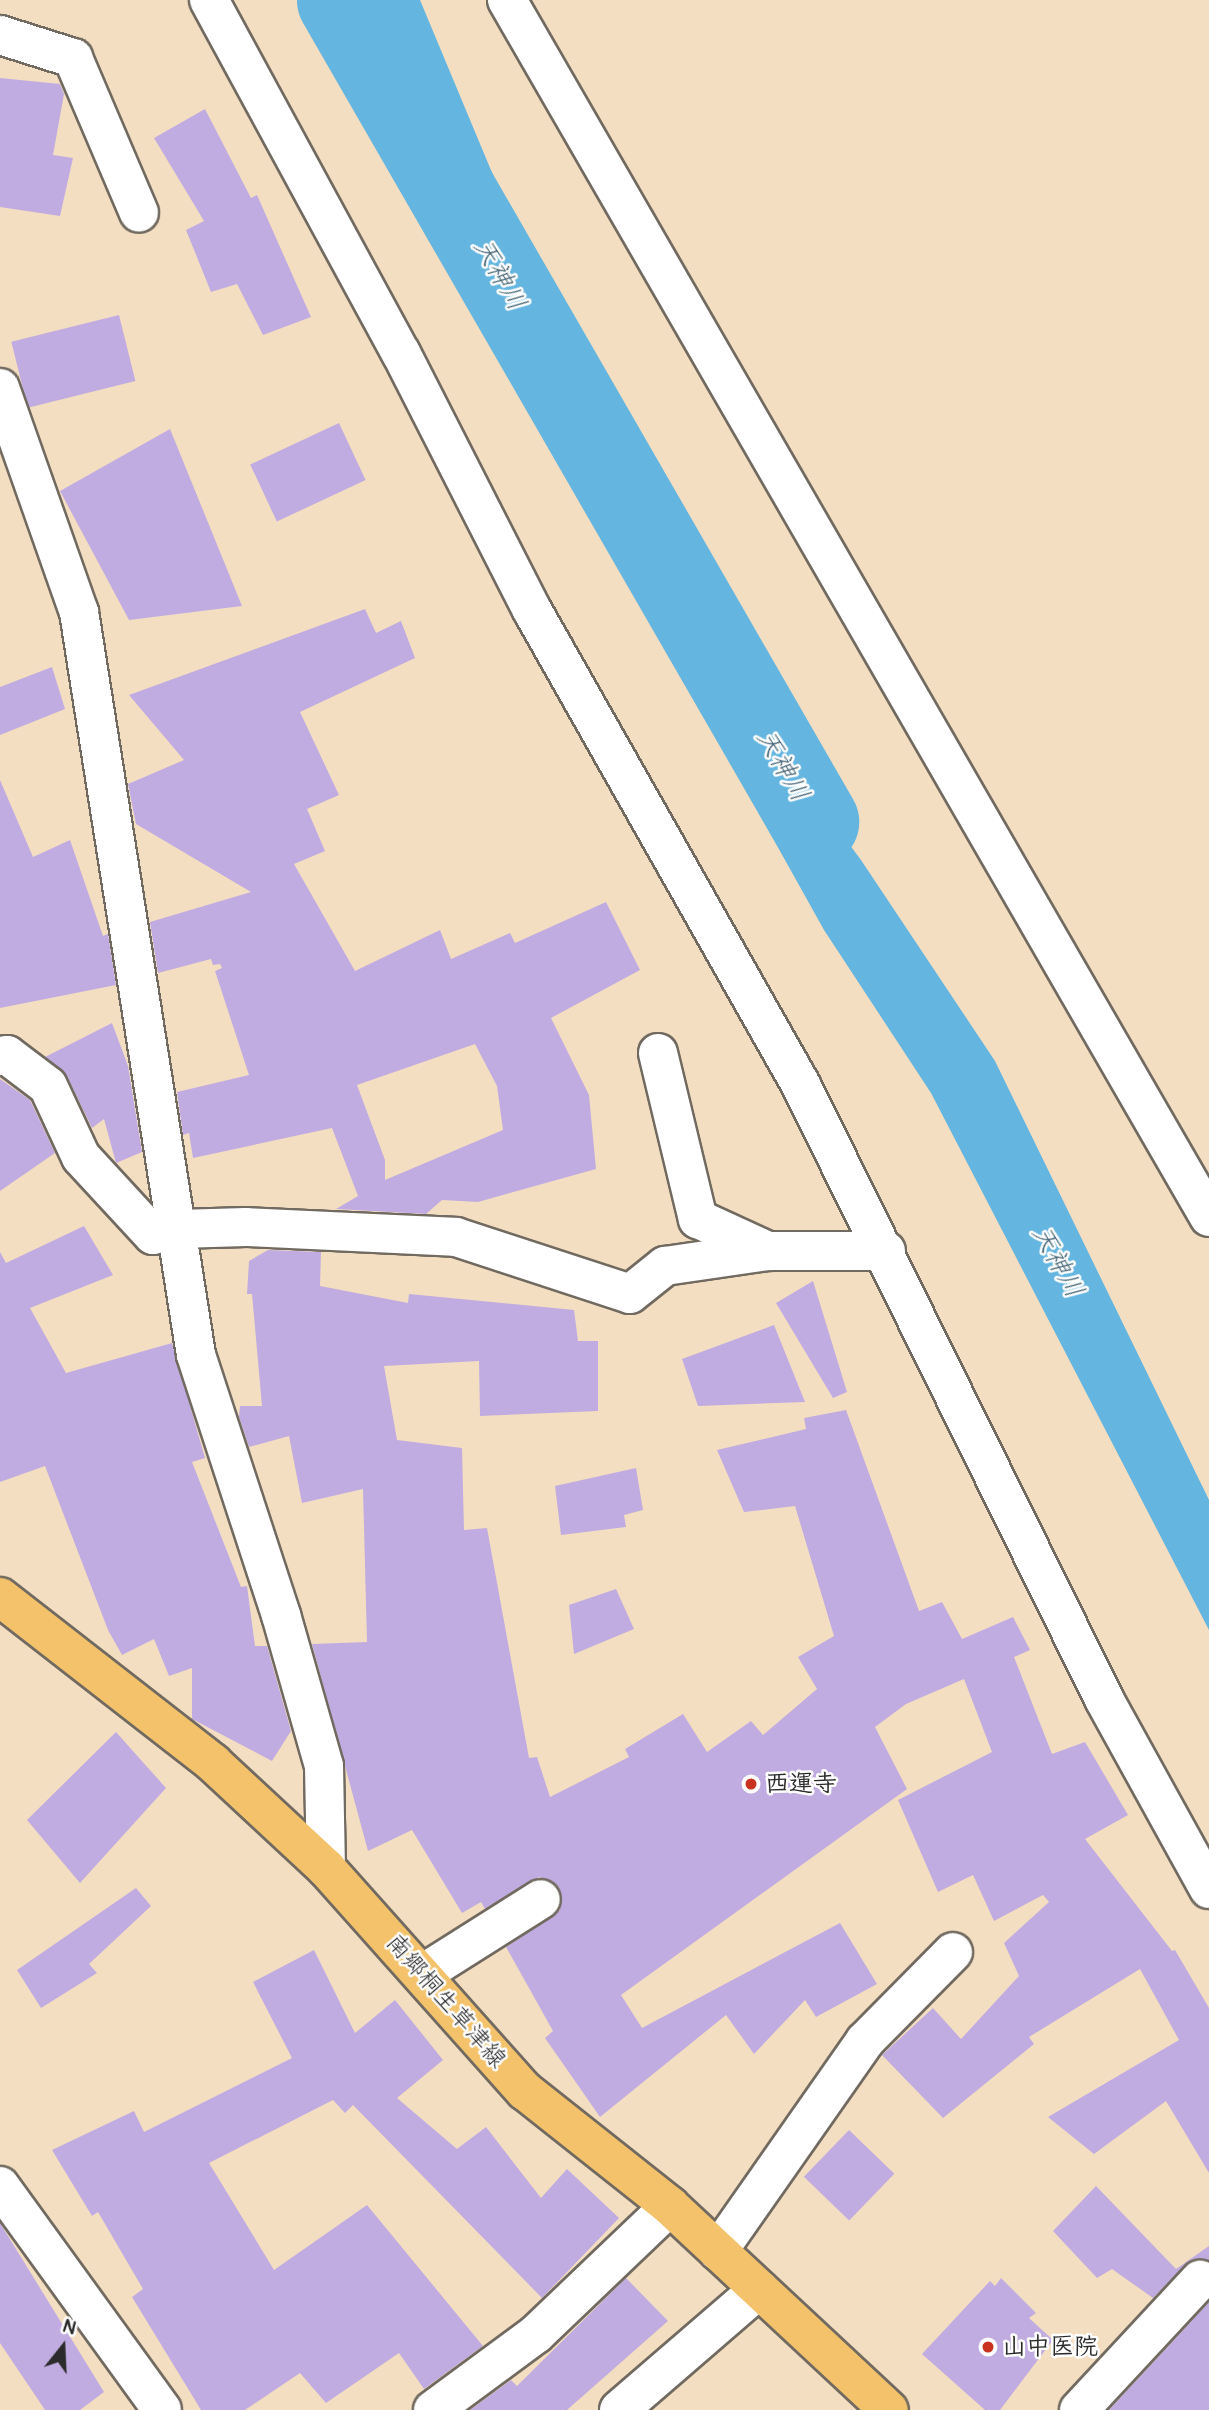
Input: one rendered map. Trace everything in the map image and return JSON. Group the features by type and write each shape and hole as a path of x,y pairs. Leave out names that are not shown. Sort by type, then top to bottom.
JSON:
{"main road":[{"name":"南郷桐生草津線","path":"0,1597 213,1763 326,1868 424,1973 525,2091 670,2206 889,2410"}],"street":[{"path":"209,0 401,353 532,610 801,1085 886,1251 1104,1699 1209,1889"},
{"path":"507,0 1209,1217"},
{"path":"0,35 73,58 139,212"},
{"path":"0,388 79,612 197,1355 281,1615 324,1766 326,1868"},
{"path":"658,1053 698,1219 768,1251"},
{"path":"0,1056 7,1055 48,1086 81,1157 153,1235 178,1228 456,1237 631,1294 666,1266 768,1251 886,1251"},
{"path":"424,1973 541,1899"},
{"path":"718,2251 865,2042 953,1952"},
{"path":"0,2186 162,2410"},
{"path":"433,2410 536,2334 670,2206"},
{"path":"1079,2410 1200,2280"},
{"path":"619,2410 759,2289"}],"water":[{"path":"341,0 420,0 674,609 861,860 995,1061 1209,1500 1209,1630 931,1093 824,930 602,532 511,346 449,135 379,39"}],"building":[{"path":"0,78 60,84 64,94 53,155 73,158 60,216 0,207"},
{"path":"205,109 251,198 257,195 311,317 263,335 237,284 211,292 186,230 204,221 154,138"},
{"path":"119,315 135,381 28,408 11,342"},
{"path":"339,423 366,480 277,522 250,464"},
{"path":"170,429 242,606 129,620 60,491"},
{"path":"365,609 376,633 401,621 415,658 300,712 339,795 307,809 325,851 294,864 355,971 440,930 451,959 510,933 515,943 606,902 640,970 551,1018 589,1095 596,1169 478,1202 442,1200 426,1214 336,1209 358,1196 332,1128 193,1158 189,1133 183,1135 177,1092 249,1075 215,971 222,968 220,964 213,965 211,959 158,973 150,922 251,892 136,824 128,784 184,760 129,695","holes":["475,1044 497,1086 503,1130 385,1180 385,1160 357,1085"]},
{"path":"52,667 65,709 0,735 0,687"},
{"path":"0,780 33,857 70,840 103,936 108,934 116,985 0,1008"},
{"path":"112,1023 128,1066 142,1152 116,1163 104,1119 92,1128 67,1076 45,1057"},
{"path":"0,1079 30,1100 55,1153 0,1191"},
{"path":"84,1226 113,1275 30,1308 66,1373 172,1343 205,1458 192,1462 241,1587 247,1586 255,1646 267,1646 291,1731 272,1761 192,1719 192,1668 169,1676 154,1639 122,1655 108,1630 45,1466 0,1482 0,1252 6,1263"},
{"path":"268,1250 321,1252 320,1286 408,1303 409,1294 574,1310 578,1341 598,1341 598,1411 480,1416 479,1361 384,1366 397,1440 462,1448 464,1530 487,1528 529,1758 537,1757 550,1797 629,1757 625,1749 683,1714 707,1752 751,1721 763,1735 817,1689 798,1657 834,1636 795,1506 744,1512 717,1450 806,1429 804,1418 846,1410 919,1611 942,1602 962,1639 1013,1617 1030,1650 1014,1657 1052,1754 1085,1742 1128,1815 1085,1839 1172,1951 1175,1950 1209,2008 1209,2173 1166,2101 1094,2154 1048,2117 1179,2040 1140,1969 1029,2037 1034,2044 943,2118 882,2055 933,2008 961,2039 1019,1976 1004,1943 1049,1902 1043,1895 994,1921 973,1875 938,1892 898,1800 992,1752 964,1679 906,1704 875,1727 907,1789 621,1995 642,2028 840,1923 877,1984 816,2017 805,2000 754,2054 726,2015 600,2117 545,2038 553,2031 506,1947 560,1910 559,1887 539,1877 485,1909 481,1902 462,1913 412,1830 368,1851 312,1644 367,1642 363,1489 302,1503 289,1436 249,1447 239,1417 240,1406 262,1406 252,1294 247,1294 249,1261"},
{"path":"813,1281 847,1392 833,1398 776,1303"},
{"path":"774,1325 805,1402 698,1406 682,1359"},
{"path":"636,1468 643,1510 624,1515 626,1527 561,1535 555,1486"},
{"path":"616,1589 634,1629 574,1654 569,1605"},
{"path":"116,1732 166,1788 80,1883 27,1820"},
{"path":"136,1888 151,1906 89,1964 97,1973 41,2008 17,1970"},
{"path":"314,1950 355,2033 395,2000 443,2060 397,2098 457,2149 486,2127 541,2198 567,2169 619,2218 542,2298 353,2105 345,2113 333,2100 209,2163 274,2270 367,2205 483,2346 424,2389 399,2353 326,2403 300,2373 245,2410 201,2410 132,2297 143,2289 98,2212 92,2216 52,2150 134,2111 144,2132 292,2058 253,1982"},
{"path":"849,2130 894,2174 849,2221 804,2177"},
{"path":"1096,2186 1176,2269 1209,2246 1209,2261 1194,2259 1153,2298 1112,2269 1097,2278 1053,2231"},
{"path":"0,2223 104,2392 80,2410 45,2410 0,2343"},
{"path":"626,2278 668,2321 567,2410 470,2410 511,2380 517,2386"},
{"name":"山中医院","path":"1001,2278 1036,2313 1029,2318 1053,2340 1000,2410 985,2410 922,2354 990,2281 995,2286"},
{"path":"1209,2302 1209,2410 1109,2410"}],"waterway":[{"name":"天神川","path":"341,0 814,821"}],"place":[{"name":"西運寺","path":"751,1784"},
{"name":"山中医院","path":"988,2347"}]}
